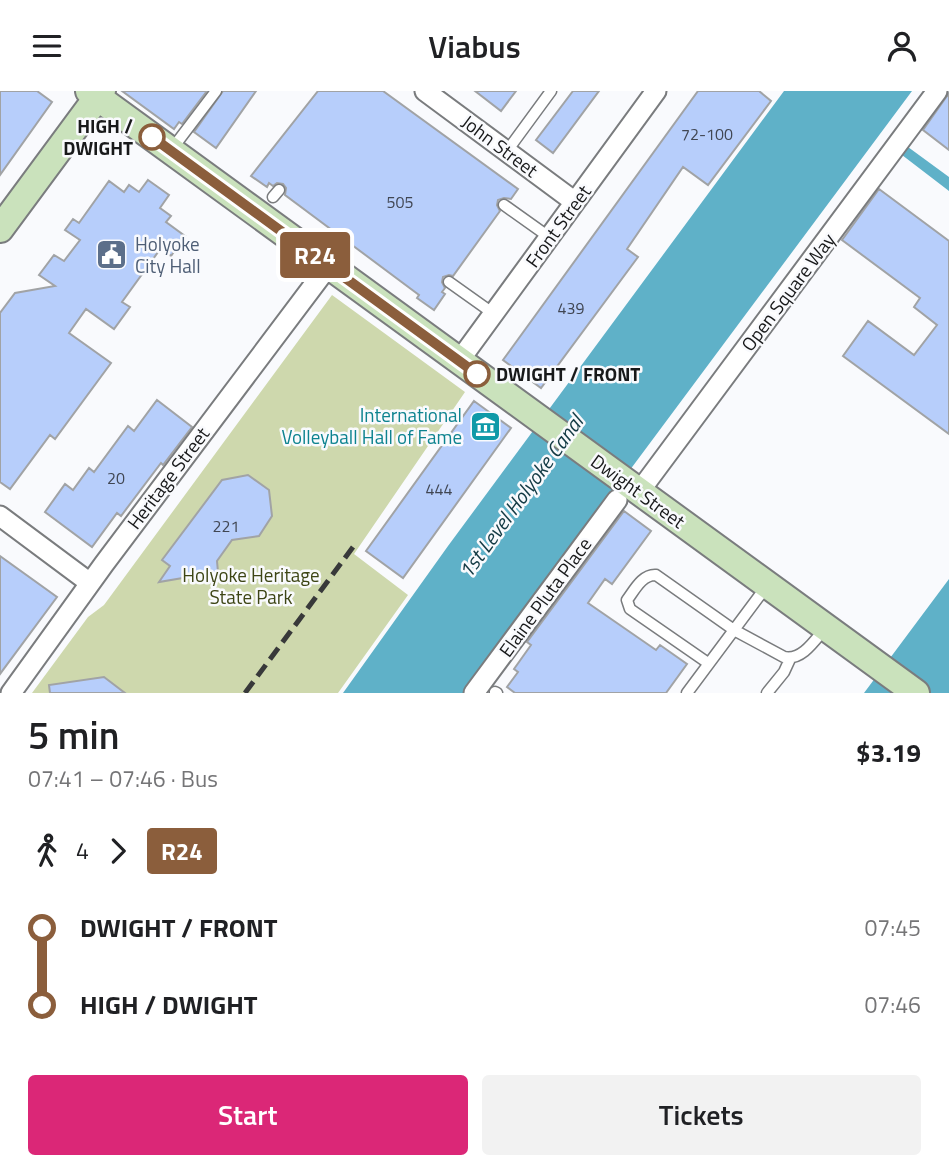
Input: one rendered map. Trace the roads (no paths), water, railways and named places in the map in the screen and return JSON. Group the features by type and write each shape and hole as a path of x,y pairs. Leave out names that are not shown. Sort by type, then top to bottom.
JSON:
{"street":[{"name":"John Street","path":"425,91 575,202"},
{"name":"Front Street","path":"459,361 656,91"},
{"name":"Open Square Way","path":"628,493 937,91"},
{"name":"Dwight Street","path":"96,93 171,151 537,418 628,493 768,585 916,693"},
{"path":"0,229 96,93"},
{"name":"Heritage Street","path":"11,693 90,583 329,265"},
{"name":"Elaine Pluta Place","path":"474,693 628,493"},
{"path":"0,516 90,583"}],"lane":[{"path":"171,151 216,91"},
{"path":"507,151 551,91"},
{"path":"504,205 550,237"},
{"path":"449,282 494,314"},
{"path":"708,663 629,608 627,600 644,578 656,575 734,630 790,659 801,655 826,627"},
{"path":"687,693 768,585"},
{"path":"767,693 785,671 790,659"}],"water":[{"name":"1st Level Holyoke Canal","path":"784,91 912,91 464,693 343,693 448,546"},
{"path":"908,147 949,177 949,191 902,155"},
{"path":"949,579 949,693 864,693"}],"railway":[{"path":"245,693 353,547"}],"place":[{"name":"HIGH / DWIGHT","path":"152,137"},
{"name":"Holyoke City Hall","path":"112,255"},
{"name":"DWIGHT / FRONT","path":"477,374"},
{"name":"International Volleyball Hall of Fame","path":"485,426"}],"park label":[{"name":"Holyoke Heritage State Park","path":"251,586"}]}
